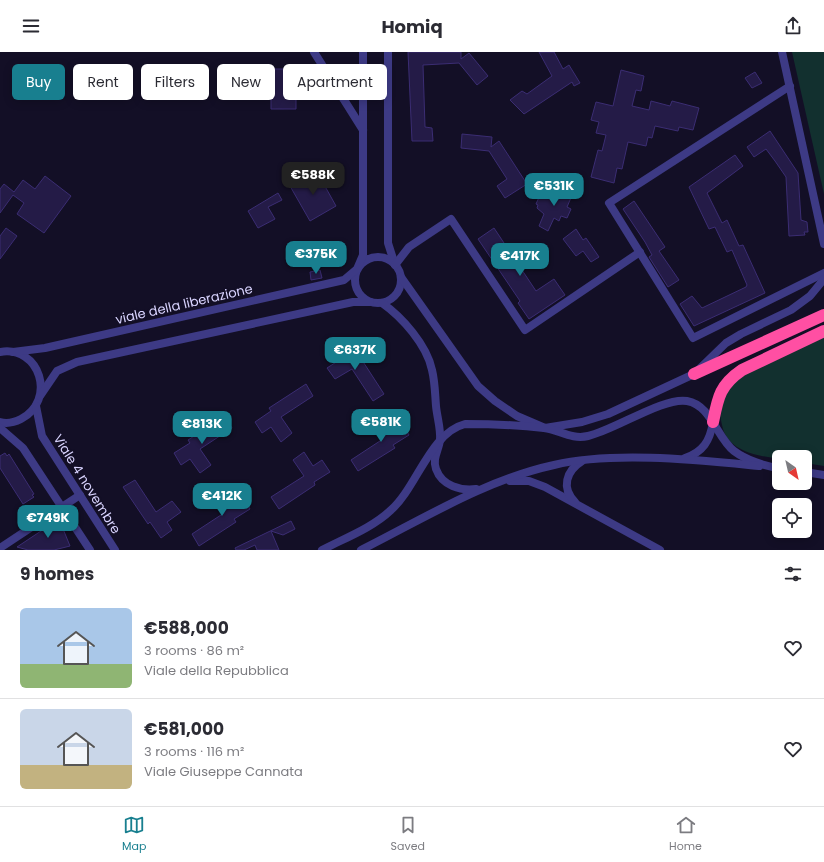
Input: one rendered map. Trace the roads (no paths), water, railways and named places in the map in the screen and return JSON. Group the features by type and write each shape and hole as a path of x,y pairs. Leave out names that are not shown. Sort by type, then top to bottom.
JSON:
{"highway":[{"path":"694,374 824,314"},
{"path":"713,422 718,396 730,378 742,370 824,331"}],"street":[{"path":"314,52 363,130"},
{"path":"363,52 363,255 357,269 355,285 358,292 370,302"},
{"path":"388,52 388,243 395,265 401,277 478,386 495,401 517,416 545,428 573,437 586,437 603,432 669,402 688,401 697,405 713,422 720,435 734,451 746,458 772,467"},
{"path":"782,52 824,244"},
{"path":"790,86 609,203 693,338 824,273"},
{"path":"395,265 409,247 451,218 525,330 640,252"},
{"path":"357,269 368,259 375,257 390,260 395,265"},
{"name":"viale della liberazione","path":"4,350 45,348 344,280 357,269"},
{"path":"382,303 394,296 398,291 401,277"},
{"path":"322,550 373,523 392,510 404,495 440,440 453,428 465,424 545,428 582,422 608,414 694,374 726,343 740,334 791,310 810,296 824,279"},
{"path":"0,422 16,421 28,416 36,406 40,396 56,371 77,362 354,302 382,303 399,316 425,351 432,369 440,440 434,463 440,477 452,486 461,489 482,489"},
{"path":"4,350 24,356 33,363 39,373 41,385 40,396"},
{"name":"Viale 4 novembre","path":"36,406 42,436 115,550"},
{"path":"361,550 482,489 503,480 554,465 582,461 684,458 699,452 708,442 713,422"},
{"path":"0,428 23,448 90,550"},
{"path":"673,459 772,468"},
{"path":"579,505 570,496 566,482 572,468 582,461"},
{"path":"812,473 824,474"},
{"path":"503,480 536,483 660,550"},
{"path":"0,548 80,495"}]}
